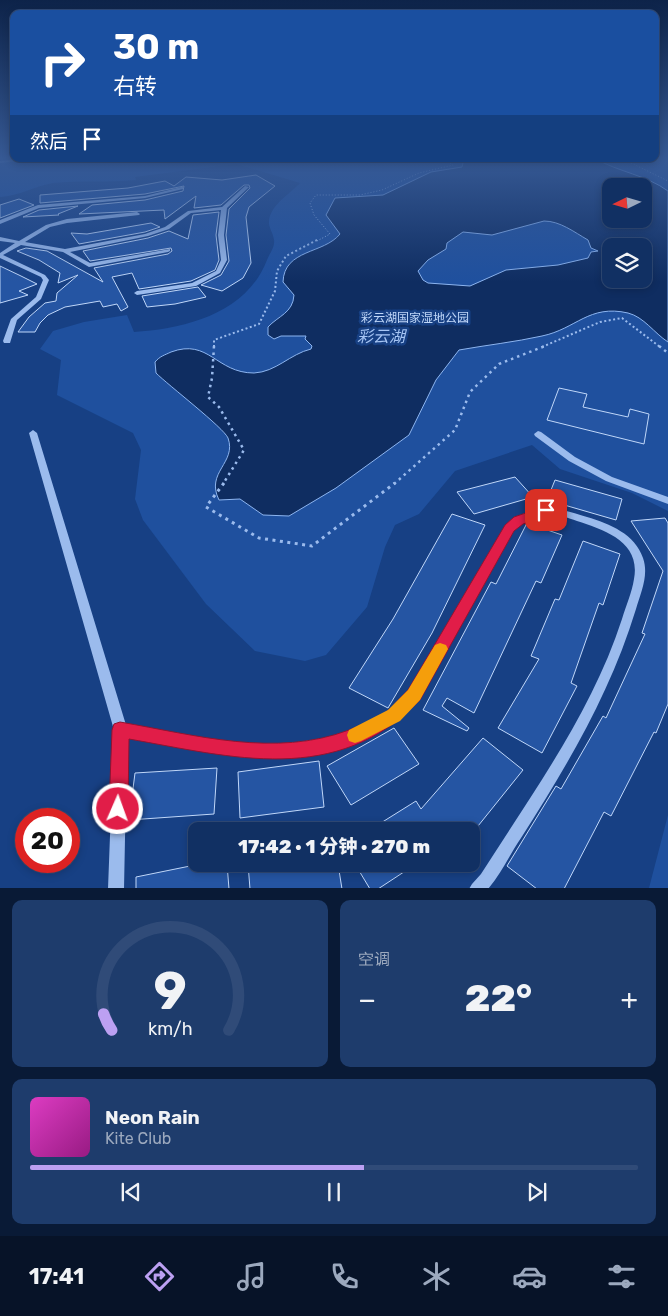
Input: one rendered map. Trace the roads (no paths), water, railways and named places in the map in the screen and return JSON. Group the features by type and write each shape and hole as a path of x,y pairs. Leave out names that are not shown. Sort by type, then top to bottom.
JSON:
{"lane":[{"path":"0,222 13,215 38,207 131,198"},
{"path":"64,251 146,235 166,228 190,212 224,208 235,198"},
{"path":"137,293 194,285 218,272 224,260 221,235 224,208"},
{"path":"7,341 14,319 39,298 46,280 43,276 0,256 39,230 57,223 137,214"},
{"path":"0,239 64,251 85,264 93,265 168,250"},
{"path":"33,432 120,730 116,888"},
{"path":"538,434 572,459 609,479 668,501"},
{"path":"120,730 230,749 267,752 302,750 335,743 366,731 394,715 414,695 510,528 518,520 546,510 562,512 610,528 623,536 632,547 638,559 640,571 626,626 598,696 486,879 477,888"}],"water":[{"name":"彩云湖","path":"335,198 602,198 602,228 652,228 652,198 668,198 668,342 634,315 615,311 593,314 554,333 542,336 459,350 436,380 409,435 336,488 289,516 263,515 240,499 219,500 216,482 230,447 228,438 217,425 156,373 155,362 171,352 195,349 204,352 230,368 241,372 254,373 269,370 303,351 311,349 312,346 305,339 306,336 281,336 274,339 268,335 268,327 288,310 293,301 294,295 283,282 285,271 290,263 333,240 340,234 326,215","holes":["550,221 588,240 591,248 598,251 591,252 588,258 558,265 506,270 470,286 428,283 423,280 418,271 428,260 446,249 447,243 463,232 492,235"]}],"park label":[{"name":"彩云湖国家湿地公园","path":"415,318"}]}
